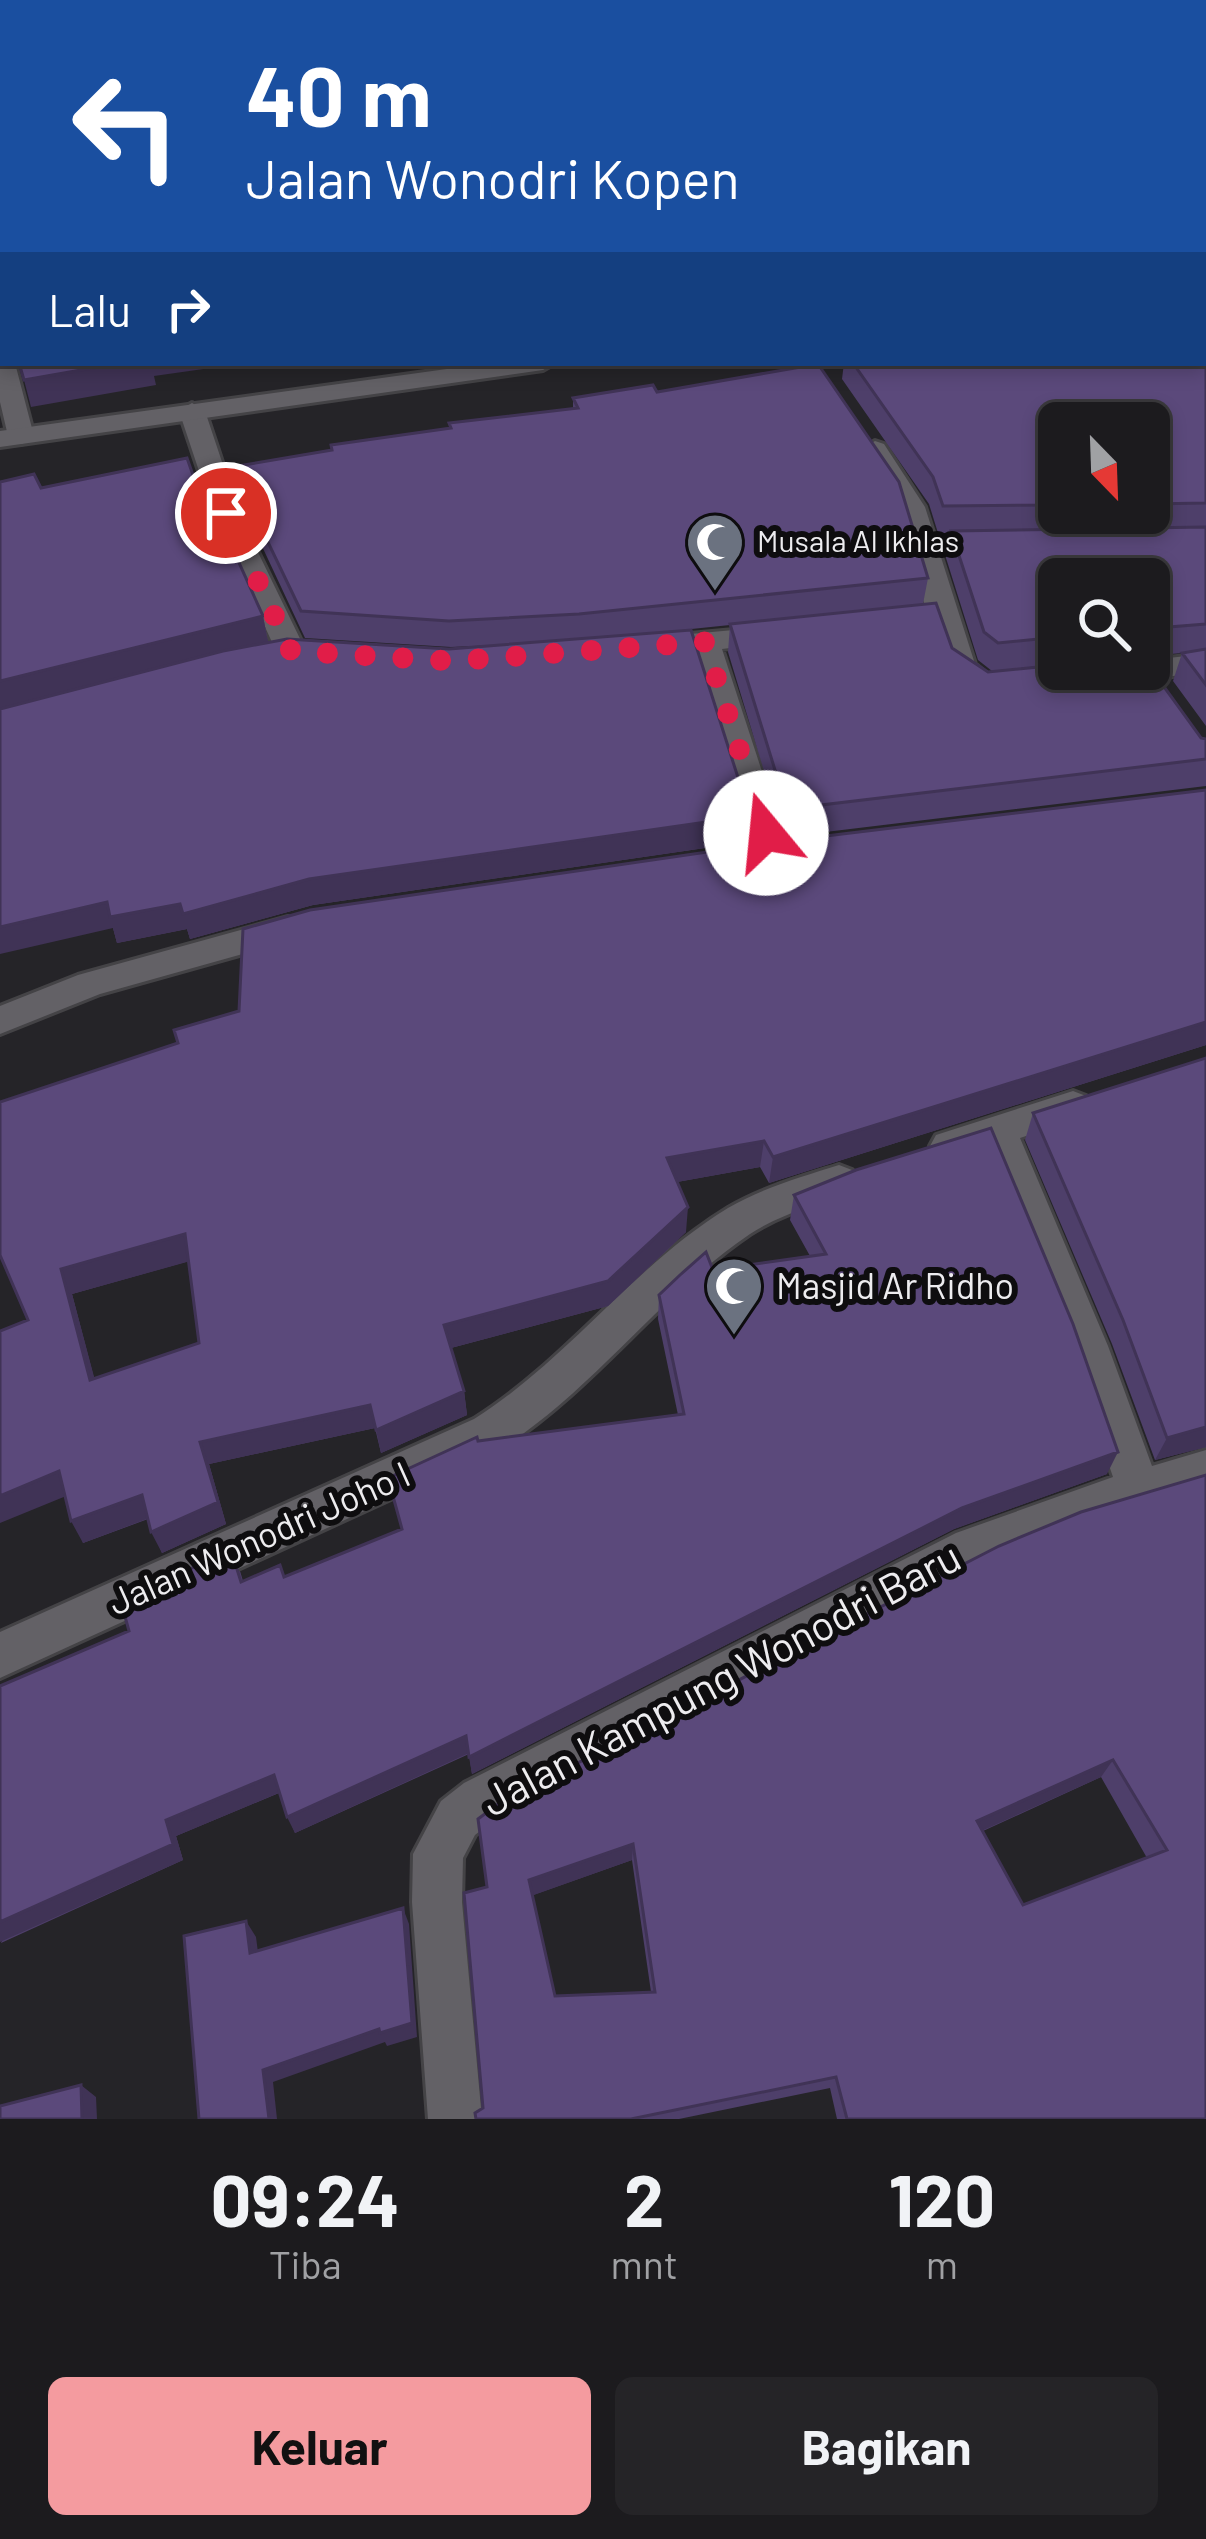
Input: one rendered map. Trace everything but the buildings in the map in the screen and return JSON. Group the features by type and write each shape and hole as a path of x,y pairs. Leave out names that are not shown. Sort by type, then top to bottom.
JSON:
{"street":[{"path":"2,366 10,438 521,366"},
{"path":"192,411 280,653 326,655"},
{"path":"861,430 936,546 947,616 966,674 985,686 1008,684"},
{"path":"912,619 947,616"},
{"path":"621,650 811,631"},
{"path":"705,642 757,845 795,851"},
{"path":"1170,668 1206,663"},
{"path":"1159,690 1170,706"},
{"path":"0,1021 91,984 314,921"},
{"name":"Jalan Wonodri Joho I","path":"0,1655 489,1433 551,1393 707,1244 773,1202 1102,1096"},
{"path":"998,1131 1088,1346 1139,1489"},
{"name":"Jalan Kampung Wonodri Baru","path":"455,2119 437,1902 438,1854 458,1818 481,1800 972,1547 1067,1510 1206,1470"}],"place":[{"name":"Musala Al Ikhlas","path":"715,593"},
{"name":"Masjid Ar Ridho","path":"734,1337"}],"route":[{"path":"226,513 291,651 451,661 705,642 766,833"}]}
